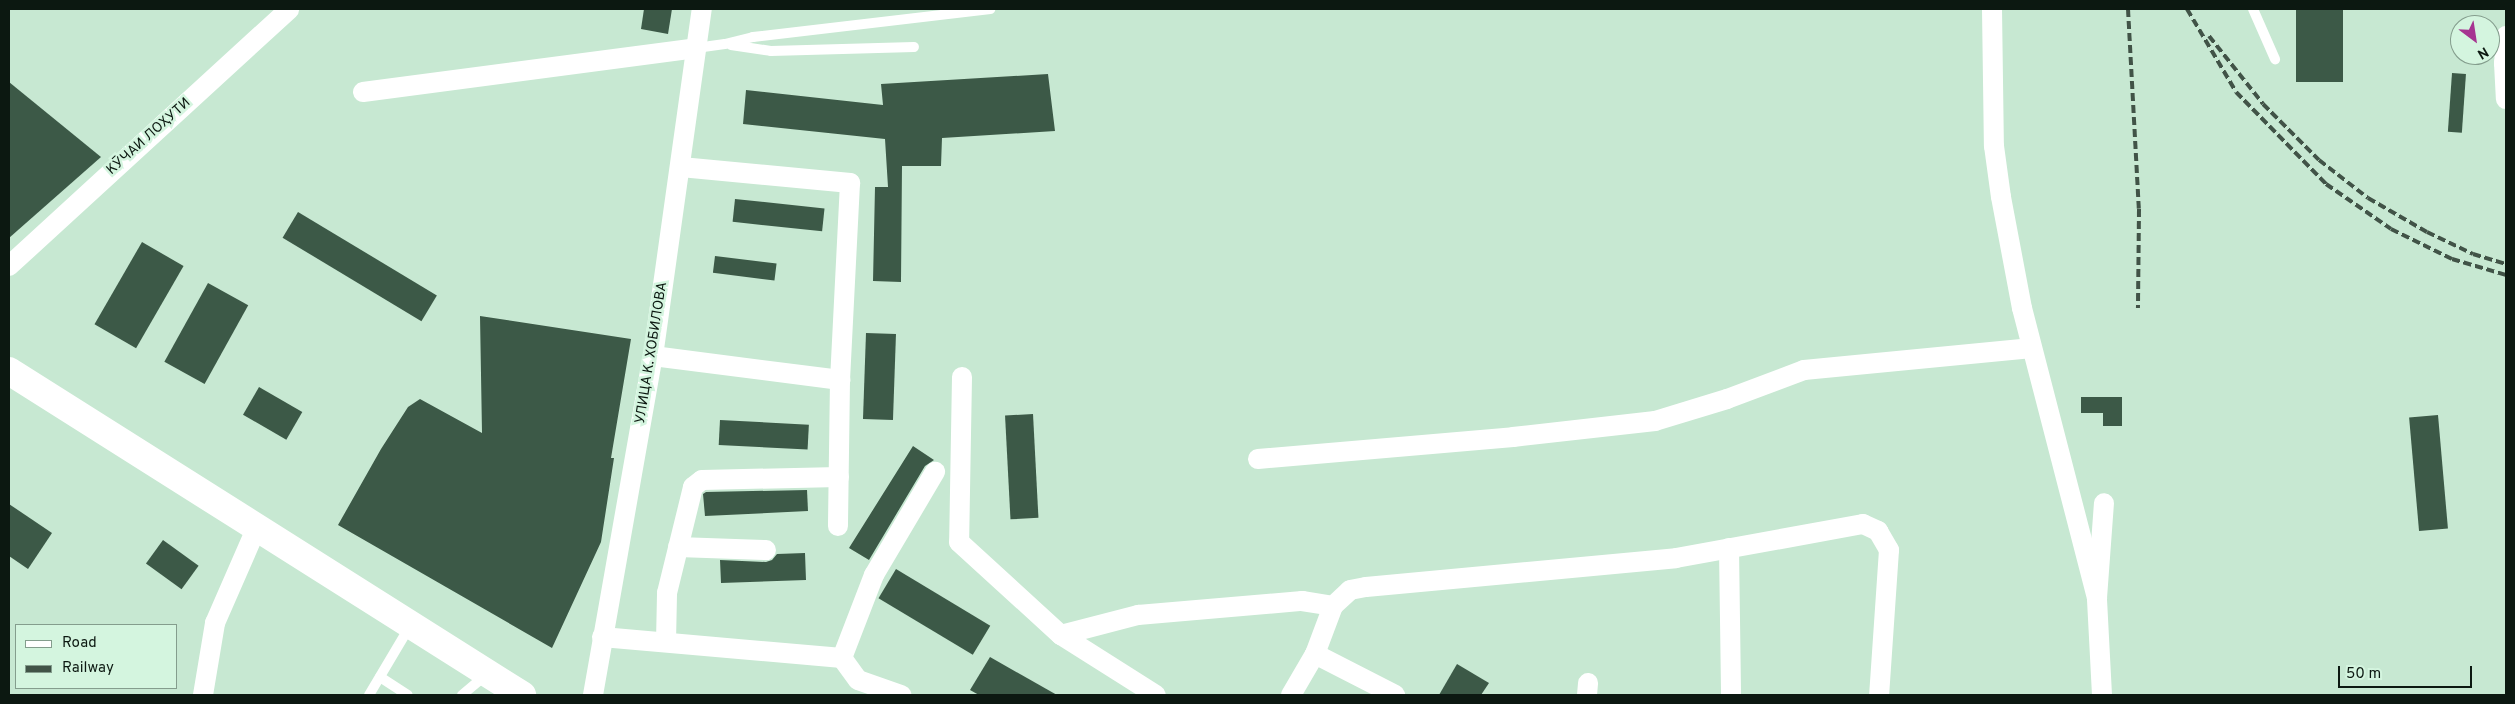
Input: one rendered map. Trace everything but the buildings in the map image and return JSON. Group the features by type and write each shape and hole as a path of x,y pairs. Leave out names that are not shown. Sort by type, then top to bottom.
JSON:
{"street":[{"name":"КӮЧАИ ЛОҲУТИ","path":"9,266 289,9"},
{"name":"УЛИЦА К. ХОБИЛОВА","path":"593,695 653,356 702,9"},
{"path":"1992,9 1994,146 2001,197 2032,348 2096,598"},
{"path":"2506,36 2506,98"},
{"path":"364,92 696,48"},
{"path":"681,167 850,183 840,380 838,526"},
{"path":"1258,459 1513,437 1654,421 1726,399 1804,370 2032,348"},
{"path":"653,356 840,380"},
{"path":"9,371 256,529 522,695"},
{"path":"962,378 958,542 1061,635 1156,695"},
{"path":"842,658 874,576 935,472"},
{"path":"666,642 667,593 689,497 693,487 702,480 840,477"},
{"path":"2102,695 2096,598 2104,503"},
{"path":"1291,695 1314,654 1333,606 1350,590 1676,558 1863,524 1878,531 1889,550 1879,695"},
{"path":"203,695 216,623 256,529"},
{"path":"678,547 766,550"},
{"path":"1729,548 1731,695"},
{"path":"1061,635 1138,615 1302,602 1333,606"},
{"path":"602,637 842,658 858,680 901,695"},
{"path":"1314,654 1395,695"}],"lane":[{"path":"696,48 754,37 990,9"},
{"path":"2253,9 2275,60"},
{"path":"725,44 771,52 914,47"},
{"path":"369,695 410,625"},
{"path":"462,695 487,673"},
{"path":"380,677 408,695"}],"railway":[{"path":"2128,9 2139,209 2138,308"},
{"path":"2187,9 2236,92 2326,184 2391,229 2452,259 2506,275"},
{"path":"2209,36 2263,104 2319,160 2368,198 2427,232 2473,254 2506,264"}]}
